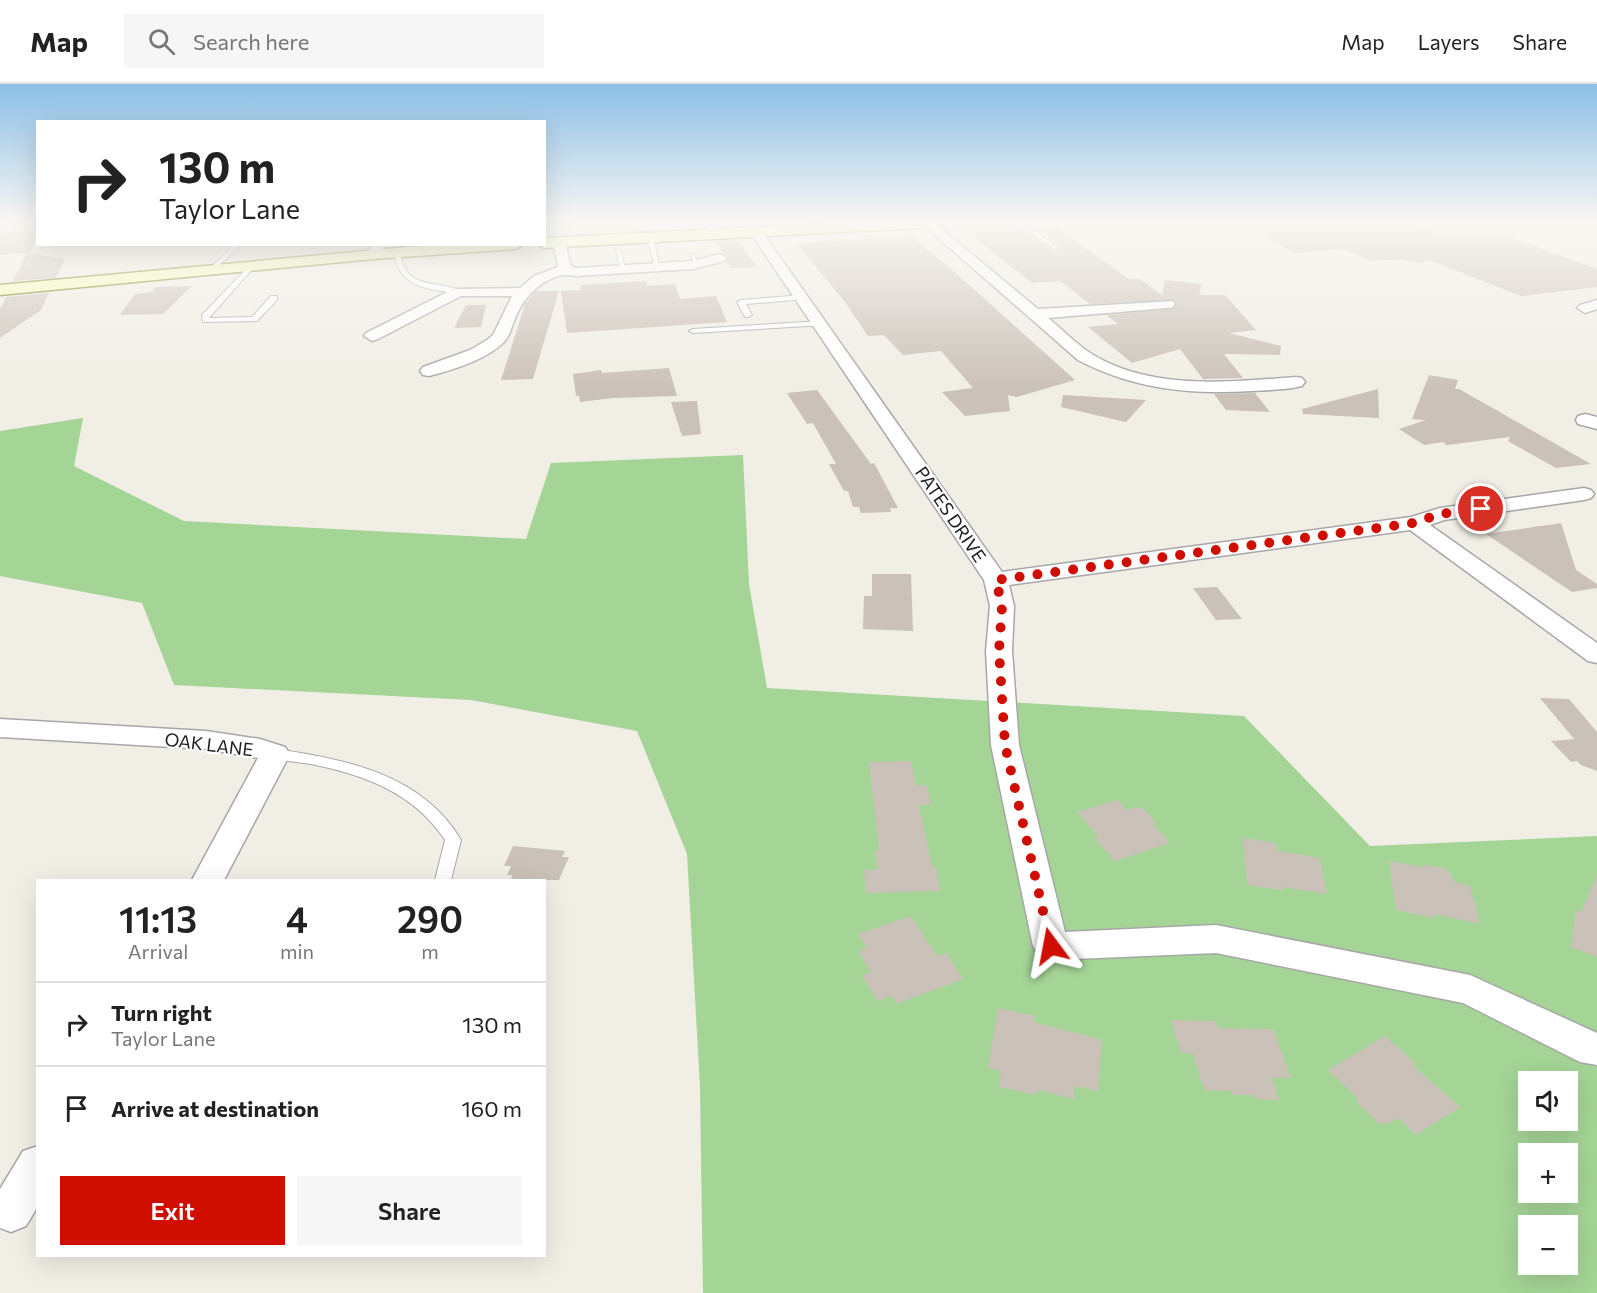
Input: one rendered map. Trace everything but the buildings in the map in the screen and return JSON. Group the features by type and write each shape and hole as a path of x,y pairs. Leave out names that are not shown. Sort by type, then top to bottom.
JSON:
{"main road":[{"path":"0,290 122,278"}],"street":[{"path":"429,371 477,353 496,342 523,292 539,278"},
{"name":"PATES DRIVE","path":"790,278 996,580 1002,606 999,651 1005,745 1051,946 1216,939 1470,990 1594,1050"},
{"path":"993,278 1084,356 1126,376 1149,381 1208,386 1296,382"},
{"path":"372,336 458,292 523,292"},
{"path":"1035,314 1168,304"},
{"path":"996,580 1414,523 1440,514 1584,495"},
{"path":"1414,523 1597,655"},
{"name":"OAK LANE","path":"0,728 206,740 250,746 275,754 209,879"},
{"path":"11,1211 36,1168"}],"lane":[{"path":"241,278 205,317 206,320 254,319 274,298"},
{"path":"409,278 411,281 458,292"},
{"path":"748,315 741,302 803,297"},
{"path":"693,331 821,323"},
{"path":"275,754 313,759 347,769 380,781 420,802 440,820 453,840 442,879"}],"green space":[{"path":"83,418 74,466 184,521 526,539 551,463 743,455 749,584 767,688 1244,716 1370,846 1597,836 1597,1293 703,1293 700,1087 687,854 637,731 471,700 174,685 142,603 0,576 0,431"}],"route":[{"path":"1051,946 1005,745 999,651 1002,606 996,580 1414,523 1440,514 1481,509"}]}
